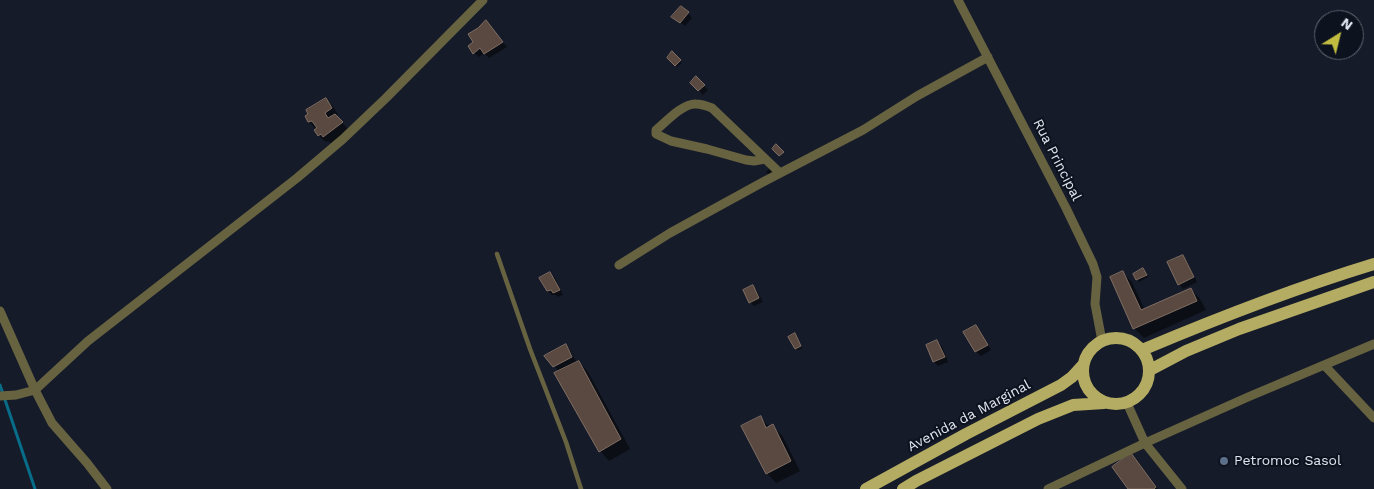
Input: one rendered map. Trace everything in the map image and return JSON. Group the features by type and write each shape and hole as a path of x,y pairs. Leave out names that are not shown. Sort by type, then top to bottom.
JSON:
{"main road":[{"path":"1142,350 1218,318 1323,280 1374,264"},
{"path":"1150,370 1186,351 1239,328 1374,282"},
{"path":"903,489 1038,419 1073,405 1127,404 1144,391 1150,370 1142,350 1128,340 1110,338 1102,341 1093,347 1083,365 1086,388 1094,397 1104,403"},
{"name":"Avenida da Marginal","path":"866,489 1061,385 1083,365"}],"street":[{"path":"0,396 16,395 35,390 88,341 297,178 386,98 483,0"},
{"name":"Rua Principal","path":"958,0 1093,264 1097,277 1095,304 1102,341"},
{"path":"619,264 780,172 863,130 917,96 988,57"},
{"path":"765,159 746,160 671,141 656,134 656,130 687,106 704,105 712,108 780,172"},
{"path":"0,310 35,390 52,423 87,462 107,489"},
{"path":"1048,489 1248,397 1374,344"},
{"path":"1325,366 1374,418"},
{"path":"1127,404 1145,443 1182,489"}],"lane":[{"path":"497,254 530,349 566,442 581,489"}],"building":[{"path":"681,6 689,12 680,23 671,17"},
{"path":"486,20 503,42 484,54 480,48 473,54 468,46 473,42 468,34"},
{"path":"672,51 681,60 675,66 667,58"},
{"path":"696,76 705,85 698,91 690,83"},
{"path":"326,98 332,108 325,113 328,118 335,114 343,122 323,137 321,134 318,136 314,130 317,128 312,121 308,122 305,116 308,114 306,110"},
{"path":"776,144 784,152 779,156 772,149"},
{"path":"1183,255 1194,277 1178,285 1167,262"},
{"path":"1143,268 1147,275 1136,280 1133,274"},
{"path":"1123,271 1141,310 1191,288 1197,301 1133,329 1110,277"},
{"path":"550,272 560,290 553,293 551,290 547,291 539,278"},
{"path":"753,285 759,298 749,303 743,290"},
{"path":"976,325 988,345 975,352 963,332"},
{"path":"795,333 801,346 795,349 788,337"},
{"path":"937,340 945,357 933,362 926,345"},
{"path":"566,344 572,357 553,367 544,356"},
{"path":"579,361 621,439 599,452 554,373"},
{"path":"761,416 766,428 773,424 791,461 766,474 741,426"},
{"path":"1131,453 1156,487 1154,489 1128,489 1112,467"}],"waterway":[{"path":"0,385 35,489"}],"place":[{"name":"Petromoc Sasol","path":"1224,461"}]}
